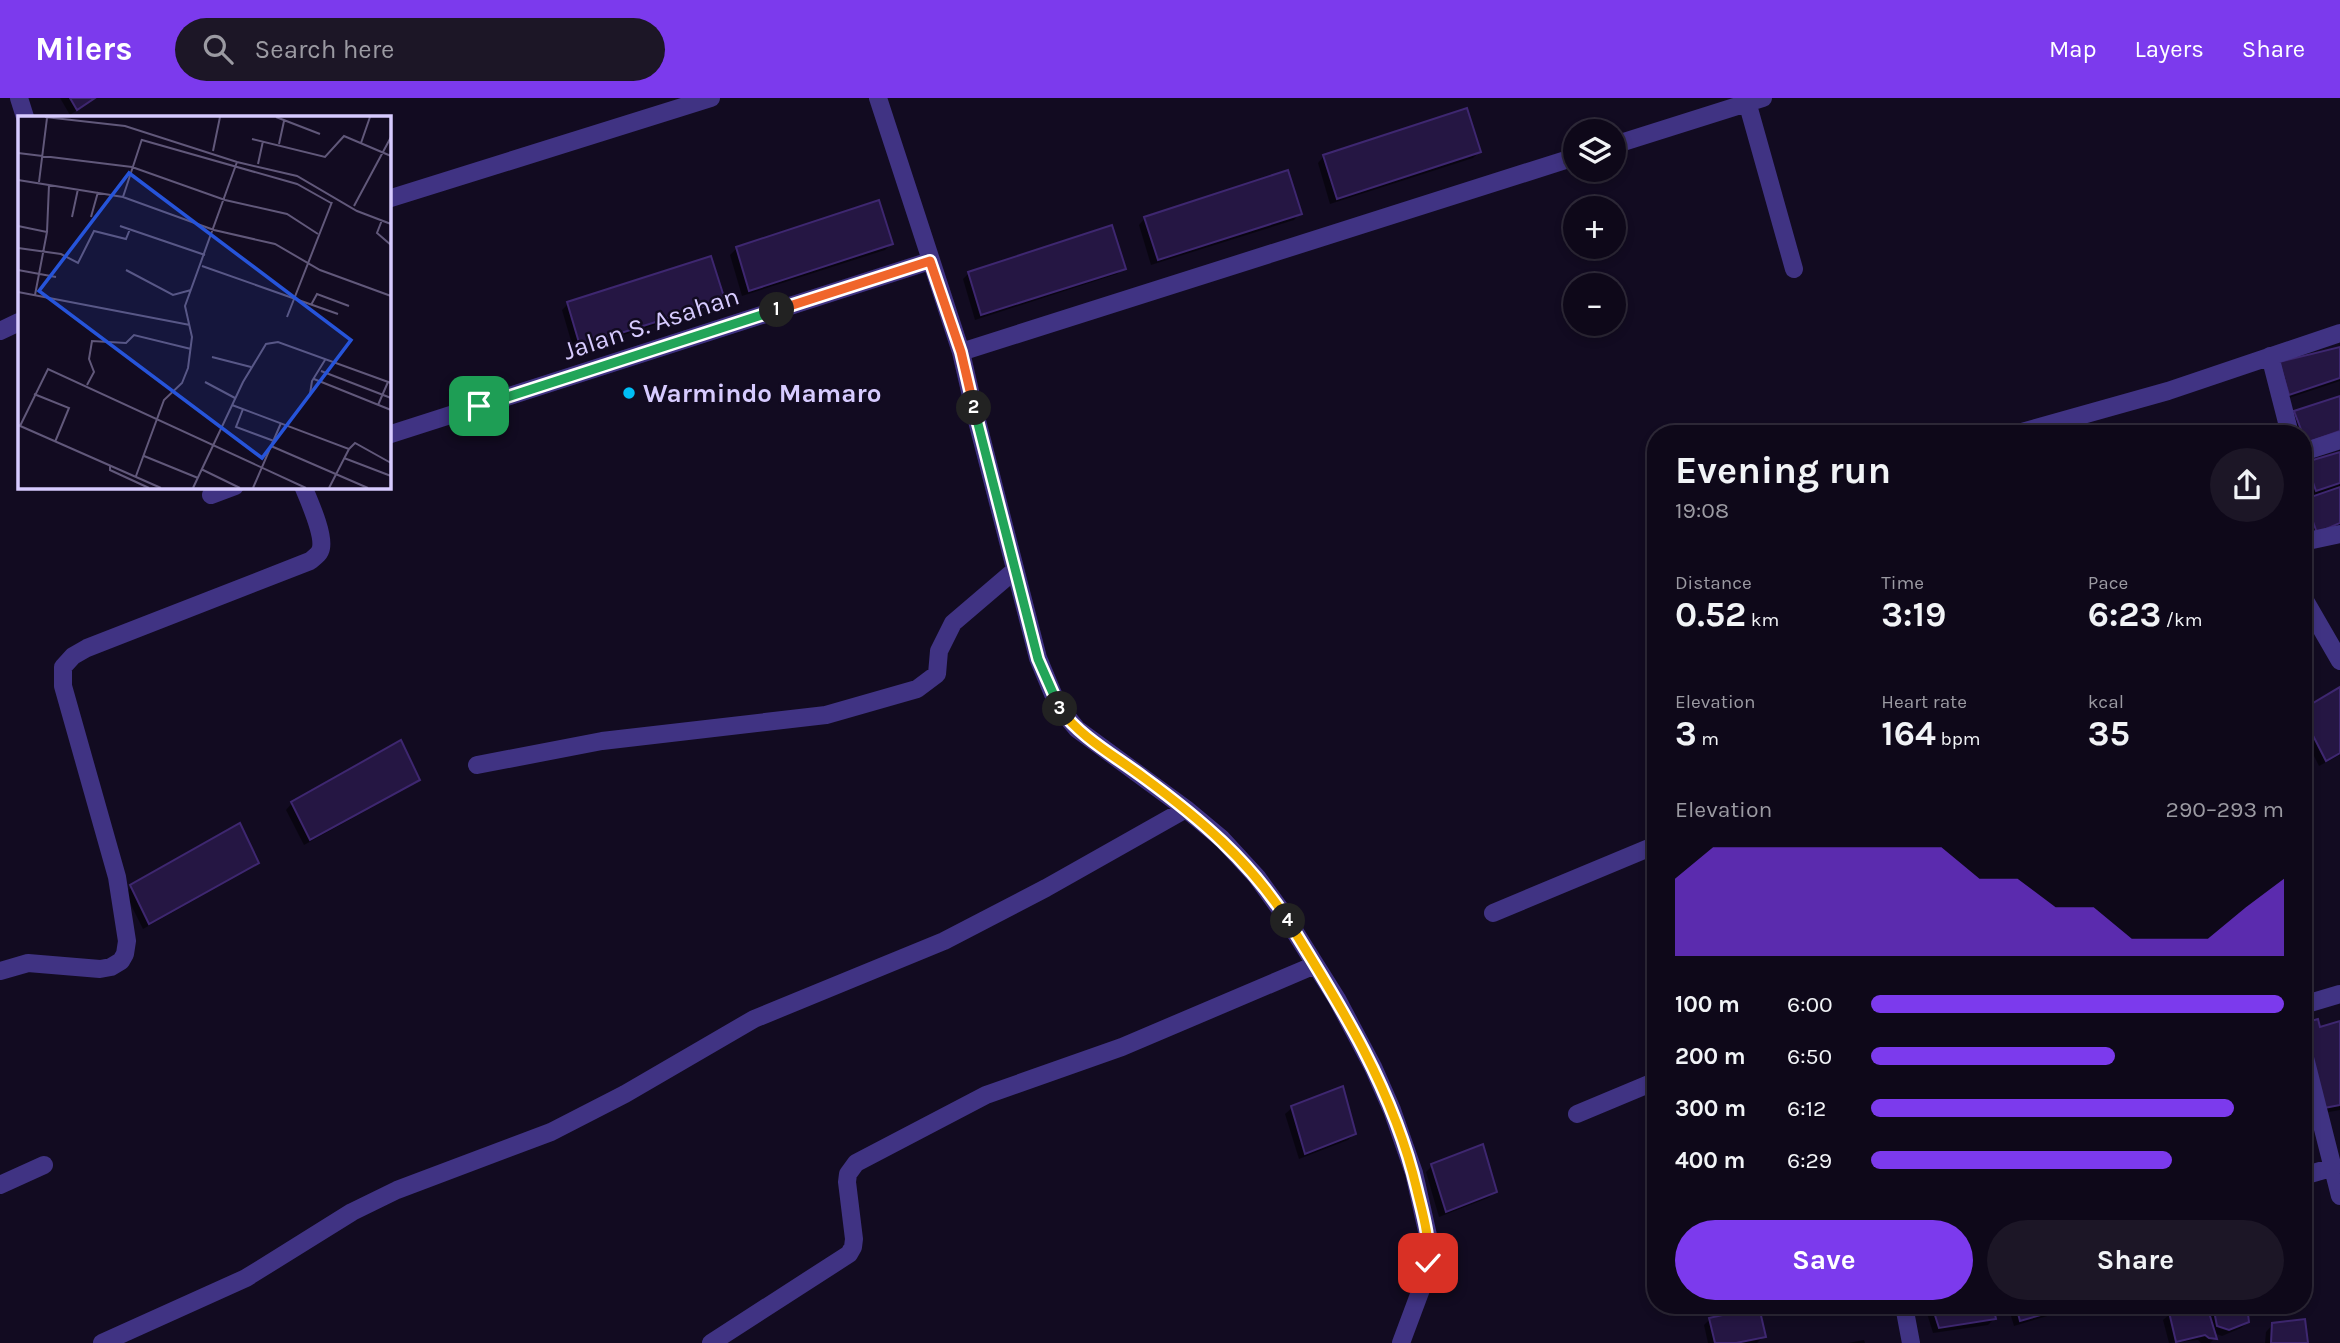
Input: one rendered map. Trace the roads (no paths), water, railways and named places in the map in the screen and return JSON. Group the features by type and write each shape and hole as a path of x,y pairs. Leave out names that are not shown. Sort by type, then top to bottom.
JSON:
{"street":[{"path":"19,98 25,116"},
{"path":"390,198 711,98"},
{"path":"878,98 961,352 1038,659 1058,706 1077,729 1186,808 1222,839 1257,877 1315,965 1373,1066 1392,1110 1413,1173 1429,1240 1423,1284 1401,1343"},
{"path":"1626,141 1752,99 1794,270"},
{"path":"961,352 1563,161"},
{"name":"Jalan S. Asahan","path":"390,434 930,261"},
{"path":"0,331 18,322"},
{"path":"2047,425 2168,391 2340,333"},
{"path":"2270,356 2288,425"},
{"path":"2312,449 2340,440"},
{"path":"211,495 230,488"},
{"path":"0,971 28,963 100,969 111,967 121,961 125,954 127,941 117,877 63,686 63,667 87,648 260,581 318,555 321,541 304,488"},
{"path":"2312,540 2340,534"},
{"path":"477,765 602,741 826,715 917,690 937,674 939,651 953,623 1014,570"},
{"path":"2312,612 2340,660"},
{"path":"102,1343 246,1278 352,1212 397,1190 563,1126 625,1094 754,1019 944,941 1046,888 1186,808"},
{"path":"1493,913 1647,849"},
{"path":"711,1343 849,1254 854,1239 847,1182 848,1174 856,1163 986,1095 1122,1047 1315,965"},
{"path":"2312,1002 2340,994"},
{"path":"2312,1084 2340,1196"},
{"path":"1577,1114 1647,1085"},
{"path":"0,1185 44,1166"},
{"path":"2312,1173 2334,1167"},
{"path":"1906,1314 1911,1343"}],"place":[{"name":"Warmindo Mamaro","path":"629,393"}]}
